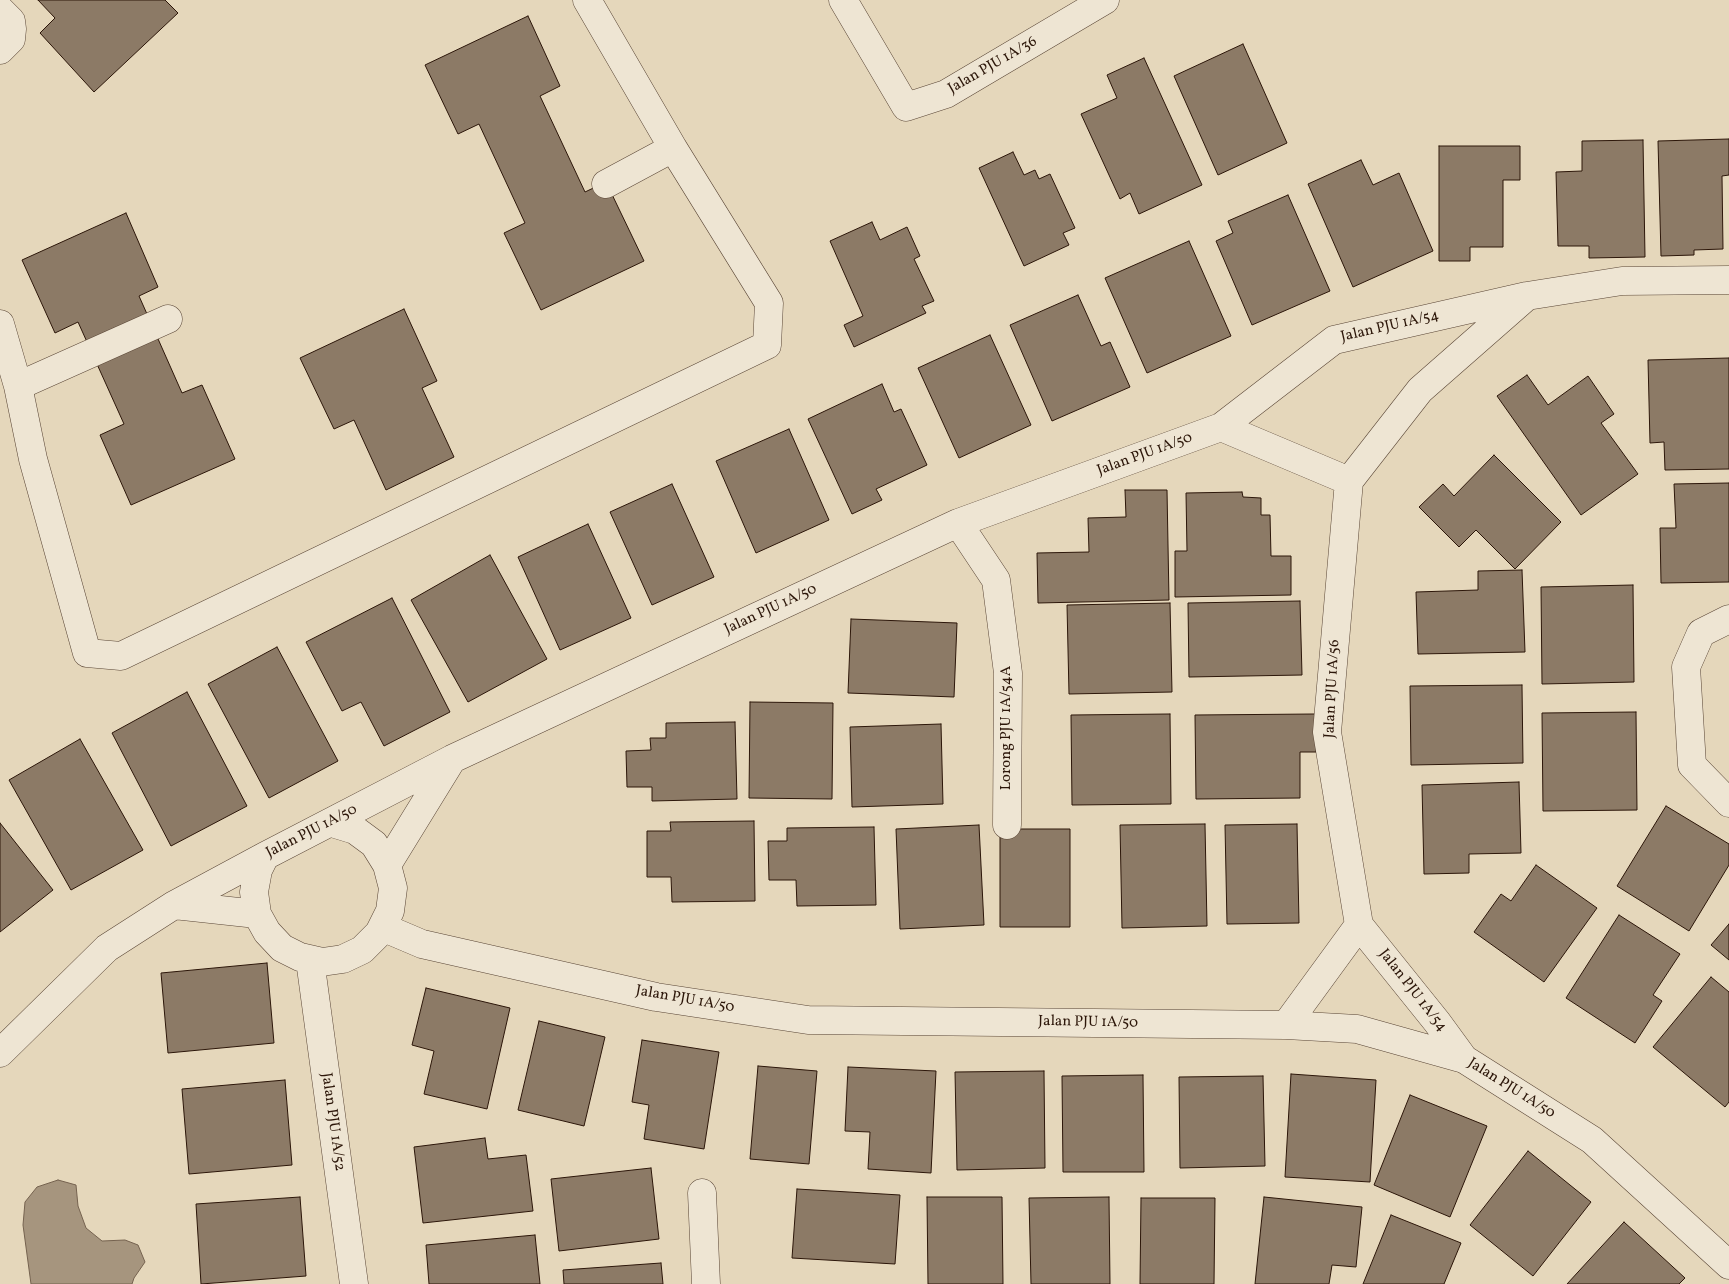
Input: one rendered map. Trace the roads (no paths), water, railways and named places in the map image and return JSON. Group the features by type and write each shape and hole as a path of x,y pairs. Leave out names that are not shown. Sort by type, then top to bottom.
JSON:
{"street":[{"path":"0,324 18,386 33,459 87,654 121,656 767,345 768,303 673,148 587,0"},
{"name":"Jalan PJU 1A/36","path":"843,0 906,107 946,94 1105,0"},
{"path":"0,10 11,21 12,29 11,39 0,50"},
{"path":"606,184 673,148"},
{"name":"Jalan PJU 1A/54","path":"1221,427 1334,340 1527,296 1622,282 1729,280"},
{"path":"1221,427 1349,481 1420,390 1527,296"},
{"path":"18,386 168,319"},
{"name":"Jalan PJU 1A/50","path":"0,1053 107,948 174,905 452,759 958,523 1221,427"},
{"name":"Jalan PJU 1A/56","path":"1349,481 1327,732 1359,925"},
{"name":"Lorong PJU 1A/54A","path":"958,523 996,580 1008,673 1007,825"},
{"path":"1729,619 1700,633 1686,667 1692,765 1729,803"},
{"path":"387,865 452,759"},
{"path":"265,856 258,870 254,892 258,914 267,932 282,948 300,957 322,962 343,959 362,950 380,933 390,911 393,888 387,865 374,844 355,830 332,823"},
{"path":"174,905 258,914"},
{"path":"1286,1025 1359,925"},
{"name":"Jalan PJU 1A/54","path":"1359,925 1438,1022 1464,1059"},
{"name":"Jalan PJU 1A/50","path":"382,927 422,944 656,997 808,1020 1286,1025 1358,1029 1464,1059 1592,1140 1729,1265"},
{"name":"Jalan PJU 1A/52","path":"310,960 354,1284"},
{"path":"702,1193 706,1284"}]}
